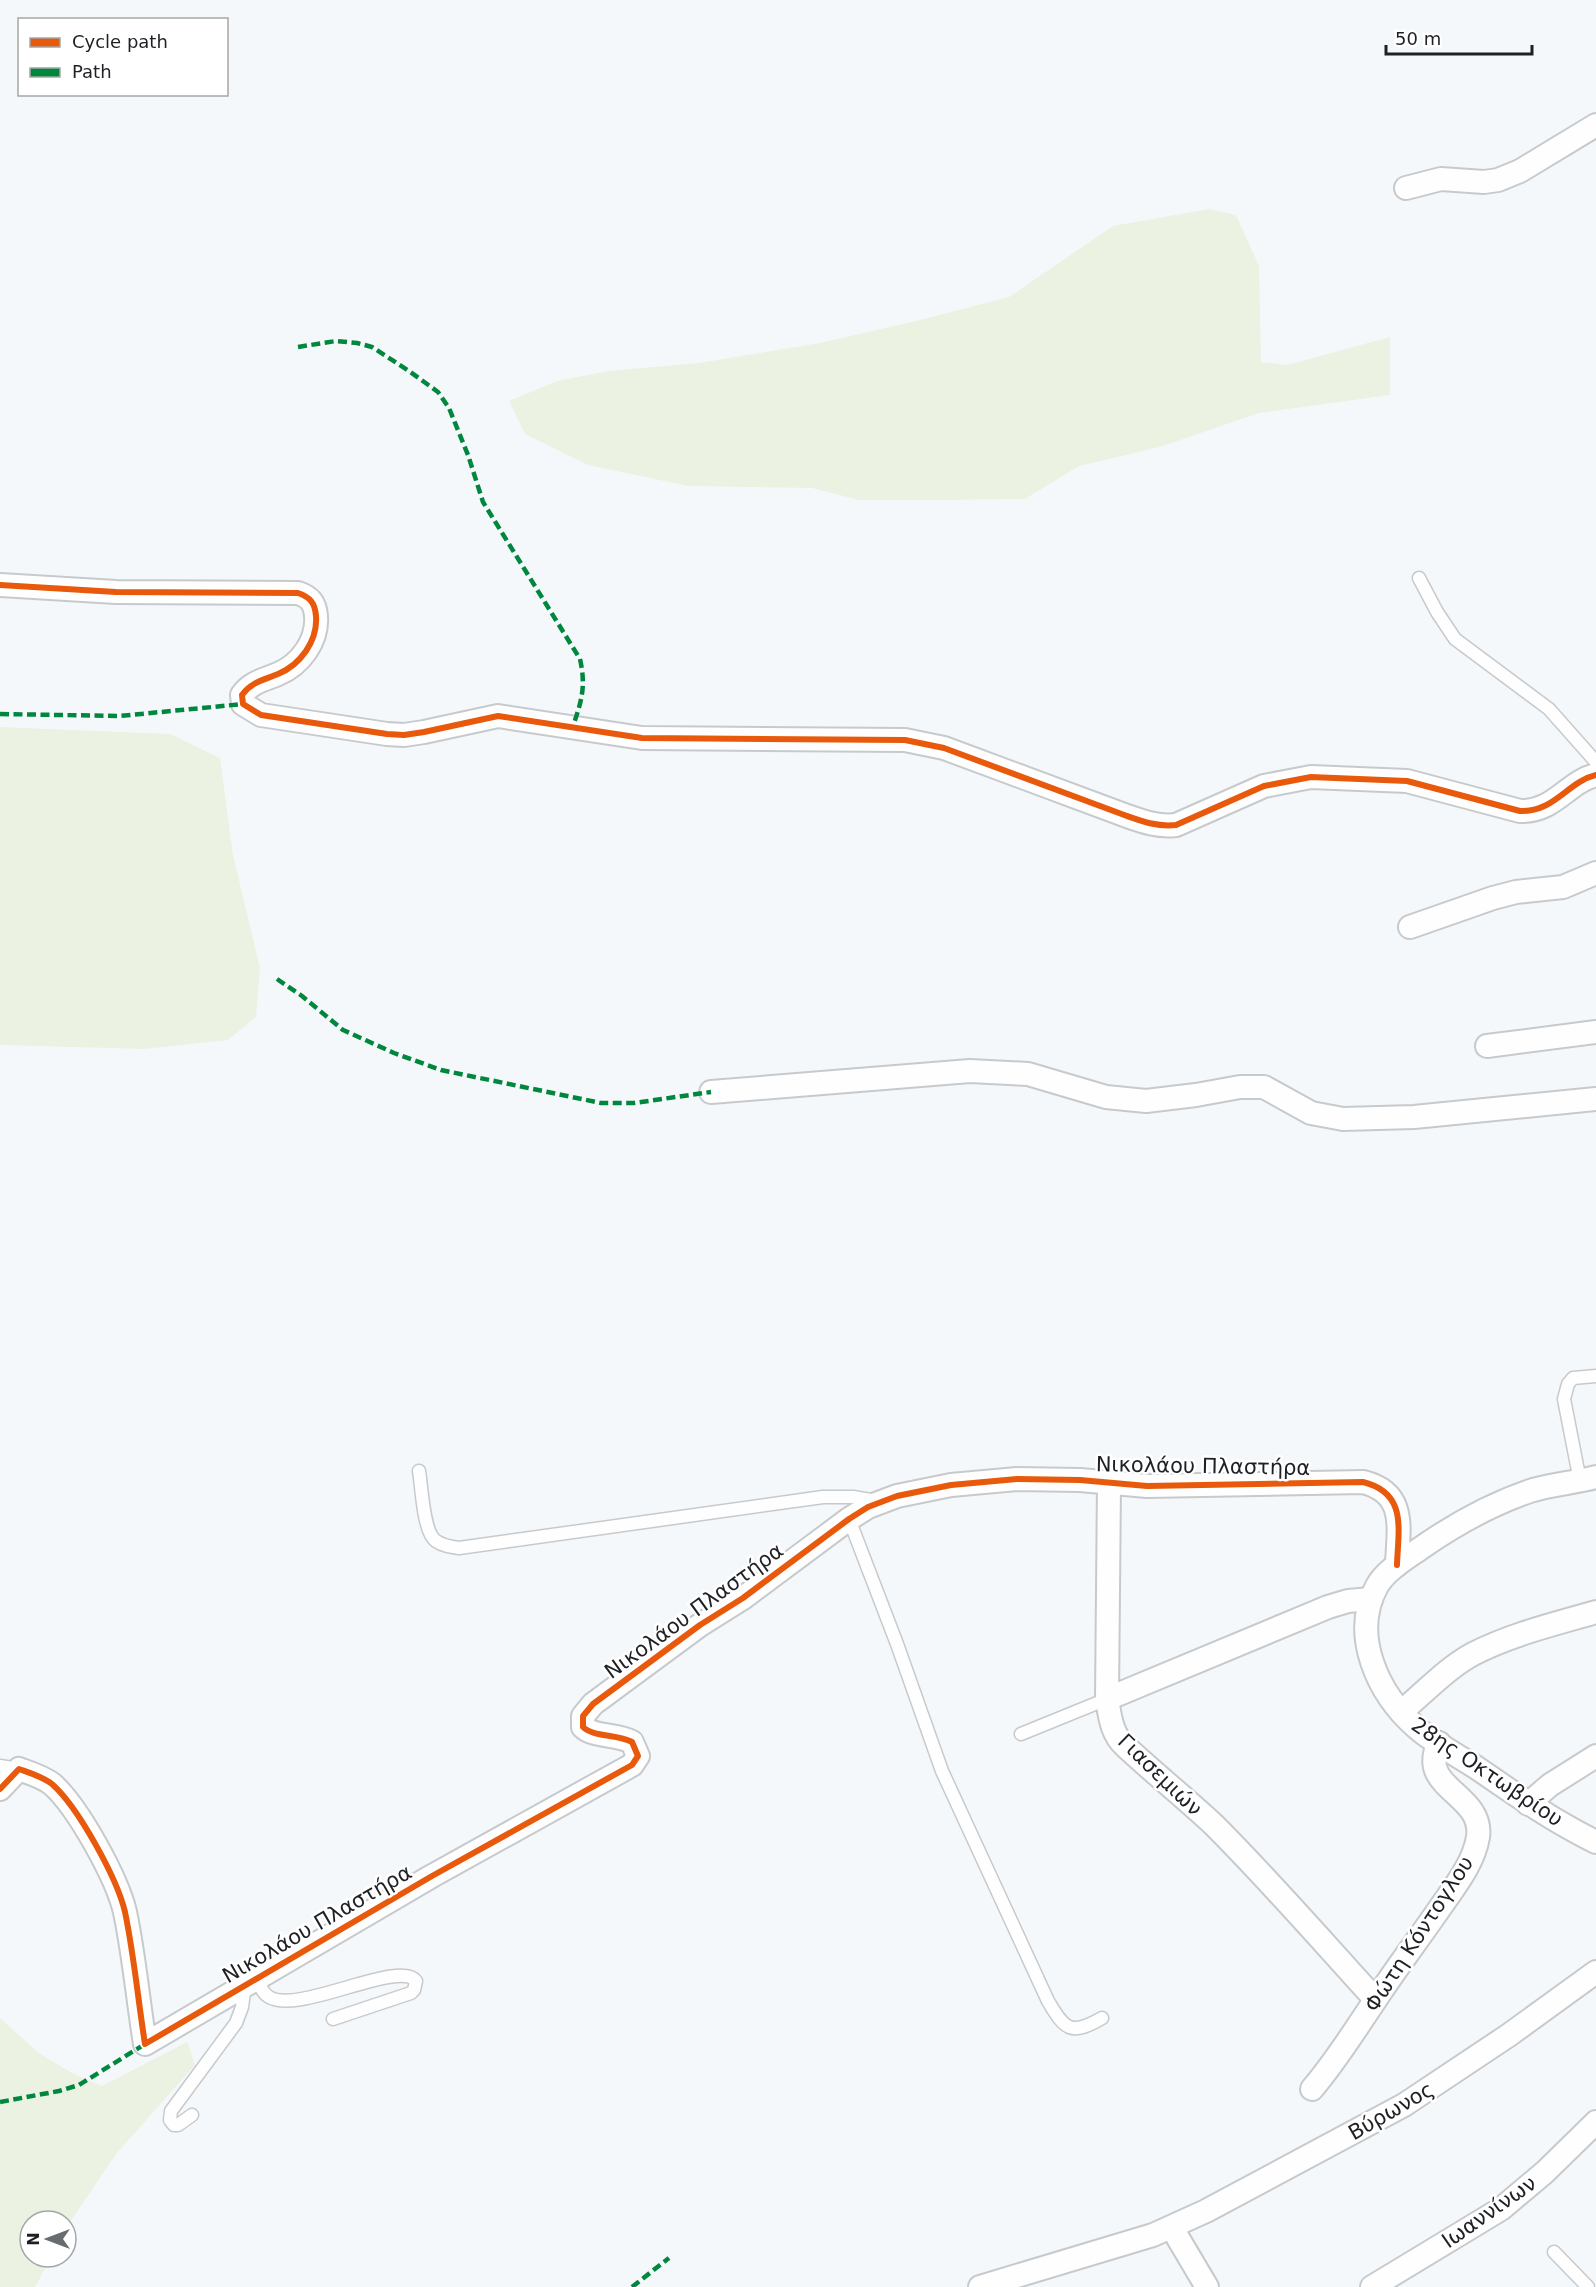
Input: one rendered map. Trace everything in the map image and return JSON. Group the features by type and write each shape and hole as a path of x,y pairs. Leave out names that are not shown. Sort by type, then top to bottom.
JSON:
{"street":[{"path":"1406,188 1441,178 1484,182 1498,180 1520,171 1596,125"},
{"path":"0,585 116,592 298,593 308,597 315,604 315,632 309,646 293,665 250,685 242,695 243,704 261,715 387,734 404,735 424,732 498,716 642,738 905,740 944,747 1149,824 1163,826 1176,825 1264,786 1311,777 1407,781 1520,811 1531,811 1547,806 1587,778 1596,775"},
{"path":"1410,927 1493,898 1516,892 1563,886 1596,873"},
{"path":"1486,1046 1596,1032"},
{"path":"711,1092 970,1071 1028,1074 1106,1097 1146,1101 1240,1087 1264,1087 1272,1089 1294,1105 1311,1113 1343,1119 1414,1118 1596,1100"},
{"name":"Νικολάου Πλαστήρα","path":"9,1767 52,1784 72,1808 101,1855 116,1886 124,1910 145,2044 448,1867 632,1765 638,1756 633,1744 616,1736 586,1730 582,1720 587,1711 598,1700 700,1625 743,1598 849,1519 881,1501 921,1490 983,1481 1049,1479 1147,1486 1350,1482 1370,1484 1386,1494 1396,1507 1398,1516 1397,1565"},
{"name":"28ης Οκτωβρίου","path":"1588,1479 1549,1486 1499,1504 1438,1536 1397,1565 1380,1582 1371,1599 1366,1627 1371,1658 1384,1689 1401,1712 1418,1729 1528,1804 1596,1842"},
{"name":"Γιασεμιών","path":"1109,1483 1107,1699 1112,1726 1121,1743 1235,1847 1376,2000"},
{"path":"1107,1699 1328,1607 1348,1601 1371,1599"},
{"path":"1401,1712 1473,1654 1518,1635 1596,1612"},
{"name":"Φώτη Κόντογλου","path":"1312,2089 1349,2042 1461,1877 1472,1855 1477,1841 1478,1826 1472,1812 1461,1797 1437,1776 1435,1759 1439,1743"},
{"path":"1528,1804 1550,1785 1596,1756"},
{"path":"0,1789 9,1767"},
{"name":"Βύρωνος","path":"981,2287 1091,2256 1172,2228 1404,2105 1509,2036 1596,1972"},
{"name":"Ιωαννίνων","path":"1371,2287 1501,2209 1545,2172 1596,2122"},
{"path":"1172,2228 1207,2287"}],"lane":[{"path":"1419,578 1455,639 1550,709 1596,762"},
{"path":"1588,1479 1564,1399 1565,1392 1573,1378 1596,1376"},
{"path":"419,1472 428,1529 434,1541 444,1546 459,1548 823,1497 853,1497 881,1501"},
{"path":"849,1519 942,1771 1048,2001 1062,2022 1070,2028 1086,2027 1102,2018"},
{"path":"1021,1734 1107,1699"},
{"path":"192,2115 178,2125 174,2125 170,2120 171,2111 236,2022 251,1982 268,1997 286,2001 389,1977 408,1976 416,1981 411,1993 333,2019"},
{"path":"1554,2252 1588,2287"}],"green space":[{"path":"1209,209 1236,215 1259,266 1261,362 1287,365 1390,337 1390,395 1259,413 1160,447 1079,466 1025,499 946,500 859,500 812,488 688,486 588,465 525,434 509,401 557,381 609,371 699,363 820,343 1009,297 1113,226"},
{"path":"0,727 170,734 220,758 233,855 260,968 256,1017 228,1040 144,1049 0,1045"},
{"path":"0,2018 40,2054 74,2074 102,2086 187,2042 195,2065 116,2154 78,2210 18,2209 18,2269 45,2269 35,2287 0,2287"}],"marked path":[{"path":"298,347 336,341 372,347 438,392 449,408 468,455 483,502 580,659 583,677 582,693 573,726"},
{"path":"0,714 120,716 243,704"},
{"path":"277,979 302,996 343,1030 394,1053 441,1070 601,1103 634,1103 711,1092"},
{"path":"0,2102 79,2085 145,2044"},
{"path":"632,2287 669,2258"}],"cycle path":[{"path":"0,585 116,592 298,593 311,601 315,611 316,625 311,643 294,665 249,687 242,695 243,704 261,715 387,734 404,735 424,732 498,716 642,738 905,740 944,748 1127,816 1163,825 1176,825 1264,786 1311,777 1407,781 1520,811 1543,807 1577,784 1596,775"},
{"path":"0,1789 19,1769 45,1779 73,1809 95,1844 114,1881 125,1912 145,2044 432,1876 632,1765 638,1756 632,1742 593,1732 583,1727 583,1716 593,1704 700,1625 743,1598 868,1507 897,1496 951,1485 1017,1479 1080,1480 1147,1486 1363,1482 1377,1487 1394,1504 1399,1526 1397,1565"}]}
